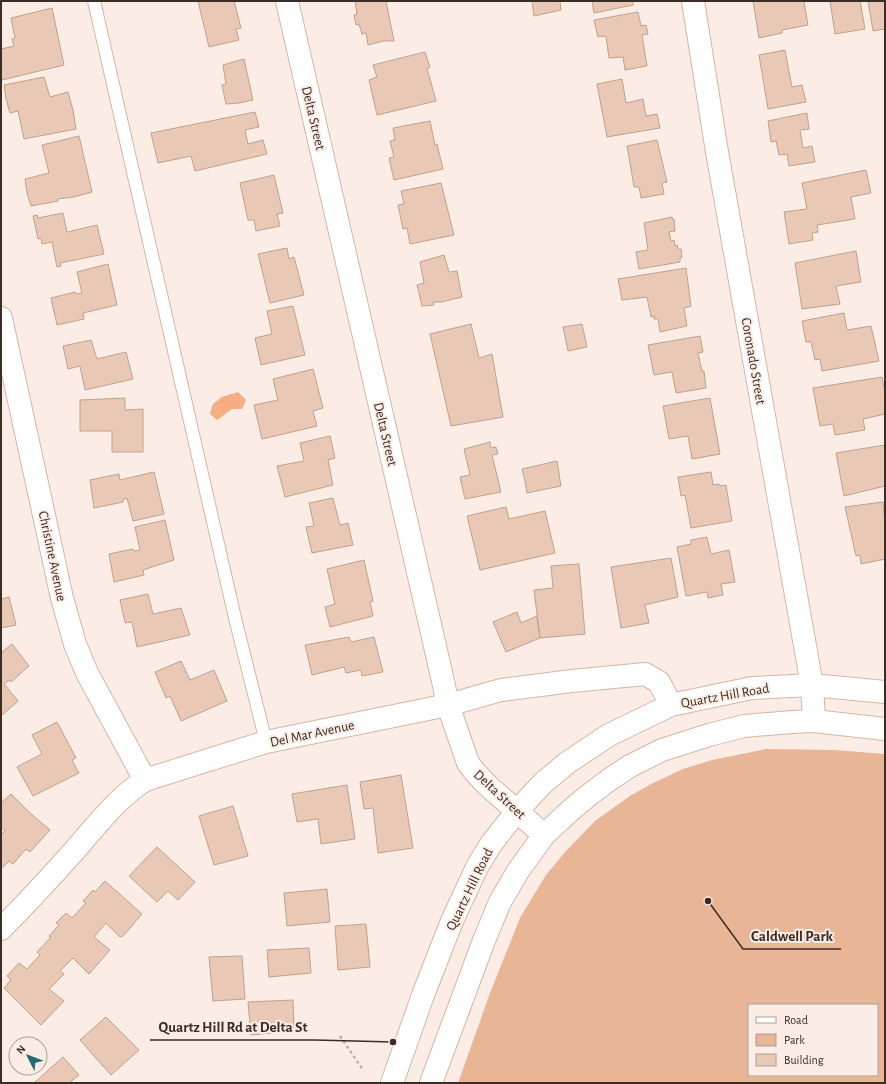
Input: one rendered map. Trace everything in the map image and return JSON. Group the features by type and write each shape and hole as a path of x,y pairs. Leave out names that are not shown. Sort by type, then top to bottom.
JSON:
{"street":[{"name":"Delta Street","path":"287,1 448,705 468,763 487,785 544,835"},
{"name":"Coronado Street","path":"693,1 717,152 812,685 814,721"},
{"name":"Christine Avenue","path":"1,318 73,639 87,673 145,780"},
{"name":"Del Mar Avenue","path":"1,929 59,868 111,808 145,780 266,742 448,705 501,690 645,674 659,682 671,705"},
{"name":"Quartz Hill Road","path":"392,1083 423,995 452,921 477,867 491,844 517,811 543,783 567,763 609,735 671,705 752,688 812,685 885,692"},
{"path":"431,1083 483,943 500,902 518,871 544,835 572,809 609,780 639,761 662,750 744,726 814,721 885,729"}],"lane":[{"path":"94,1 235,618 266,742"}],"path":[{"path":"340,1036 363,1070"}],"green space":[{"path":"766,749 834,750 885,754 885,1083 458,1083 490,993 520,918 546,875 565,852 595,821 630,796 683,769 712,760"}],"shaded area":[{"path":"238,392 246,400 242,409 232,409 217,420 210,414 213,404 222,397"}],"building":[{"path":"198,1 234,1 241,28 236,29 239,40 209,47"},
{"path":"355,1 386,1 394,41 383,41 368,45 366,33 362,34 359,24 356,25 354,15 357,15"},
{"path":"532,1 560,1 561,10 534,16"},
{"path":"592,1 633,1 633,5 594,13"},
{"path":"753,1 804,1 808,25 782,30 782,33 759,38"},
{"path":"830,1 860,1 865,29 835,34"},
{"path":"868,1 885,1 885,29 873,31"},
{"path":"52,8 64,65 2,80 1,49 14,46 12,39 15,38 11,18"},
{"path":"638,12 641,26 646,25 648,34 642,35 647,66 625,70 623,57 609,58 606,36 598,37 594,20"},
{"path":"785,50 792,87 802,85 806,102 768,109 759,55"},
{"path":"425,52 430,67 427,68 436,101 377,115 369,80 377,77 373,65"},
{"path":"244,59 253,100 226,104 222,85 226,84 223,65"},
{"path":"44,77 50,97 68,92 76,129 24,139 18,111 10,113 4,85"},
{"path":"622,79 626,103 643,99 646,116 657,114 660,128 607,137 597,84"},
{"path":"255,112 259,127 245,130 248,144 263,140 267,154 195,171 191,156 158,163 151,133"},
{"path":"807,113 809,129 800,130 803,148 812,146 815,162 789,166 787,154 779,155 776,141 771,142 768,121"},
{"path":"430,121 435,145 437,144 443,169 394,180 389,158 394,157 390,141 395,140 393,128"},
{"path":"79,136 92,192 31,206 25,179 49,173 42,145"},
{"path":"657,140 667,182 662,183 664,194 641,198 639,187 634,187 627,146"},
{"path":"866,170 871,193 851,197 855,219 817,225 818,232 812,233 813,240 789,244 784,212 807,209 802,183"},
{"path":"274,175 283,213 277,214 280,226 256,231 254,220 248,220 240,183"},
{"path":"441,183 454,235 410,244 407,228 403,229 398,205 404,204 401,191"},
{"path":"63,213 67,232 97,225 104,254 60,263 61,266 57,267 52,242 42,244 41,238 38,239 33,216 37,215 38,218"},
{"path":"672,217 673,220 674,219 675,231 669,232 671,241 674,240 675,246 677,245 678,249 681,249 682,257 680,258 680,262 639,269 636,252 648,250 644,223"},
{"path":"287,248 289,259 294,257 304,295 270,303 258,254"},
{"path":"856,251 861,282 836,286 840,304 802,309 795,263"},
{"path":"444,255 449,272 457,271 462,297 442,302 433,302 434,305 422,306 417,285 424,283 420,262"},
{"path":"108,264 117,305 83,313 84,319 57,325 51,298 75,292 76,294 82,293 77,272"},
{"path":"686,268 691,306 684,308 687,326 660,332 658,319 654,319 654,316 651,317 647,297 622,300 618,279"},
{"path":"293,306 305,355 261,365 255,338 272,334 267,311"},
{"path":"844,313 847,330 871,326 879,361 822,371 820,359 815,360 811,342 806,342 802,321"},
{"path":"471,324 479,358 492,354 503,417 451,426 430,334"},
{"path":"582,324 587,347 568,351 563,327"},
{"path":"700,336 703,352 698,353 702,371 704,371 706,388 676,393 672,372 654,375 648,345"},
{"path":"91,340 97,359 126,352 133,379 85,390 80,366 68,369 63,346"},
{"path":"313,369 323,408 313,411 317,426 262,439 254,405 278,400 273,379"},
{"path":"882,377 885,391 885,414 863,419 865,430 835,435 833,424 820,426 813,388"},
{"path":"125,398 125,410 143,409 143,452 112,452 112,431 80,431 80,400"},
{"path":"710,398 720,454 692,459 688,436 669,439 663,406"},
{"path":"330,436 335,458 328,460 333,485 285,497 277,466 304,461 300,443"},
{"path":"490,442 491,448 496,447 498,454 492,455 501,492 465,499 460,477 470,475 464,449"},
{"path":"885,445 885,486 844,496 836,453"},
{"path":"557,461 561,486 527,493 522,469"},
{"path":"154,472 164,514 133,521 127,498 123,500 123,502 94,508 90,480 119,474 120,480"},
{"path":"711,472 713,485 726,485 732,521 691,528 685,495 681,496 678,477"},
{"path":"333,498 340,525 348,523 353,545 312,553 306,527 314,526 309,503"},
{"path":"883,502 885,521 885,559 861,564 860,555 856,556 845,507"},
{"path":"506,507 509,519 545,511 555,553 480,570 467,516"},
{"path":"165,520 174,560 143,570 144,575 114,582 109,554 133,549 134,551 140,550 135,527"},
{"path":"707,537 711,554 729,550 735,582 721,584 723,595 708,598 707,592 686,596 677,547 691,544 691,540"},
{"path":"671,558 678,597 645,605 649,623 621,628 611,567"},
{"path":"364,560 373,601 370,602 373,616 330,627 325,607 335,604 327,569"},
{"path":"579,564 585,634 540,638 534,590 553,588 551,566"},
{"path":"148,594 153,614 181,608 190,635 137,647 132,622 125,623 120,600"},
{"path":"9,597 16,625 1,628 1,599"},
{"path":"517,612 521,623 537,616 540,638 506,652 493,622"},
{"path":"349,637 351,642 374,637 383,672 362,676 361,670 346,673 344,667 312,675 305,645"},
{"path":"12,644 29,666 11,682 9,680 4,684 18,701 1,716 1,653"},
{"path":"181,661 190,680 214,670 227,701 181,721 170,696 166,698 155,672"},
{"path":"57,722 76,758 72,760 79,773 33,796 17,767 42,754 32,735"},
{"path":"401,775 413,848 378,853 373,808 364,809 360,782"},
{"path":"347,785 355,839 321,844 318,819 297,822 292,794"},
{"path":"11,794 50,830 30,852 26,849 13,864 9,861 1,869 1,835 5,831 1,827 1,803"},
{"path":"233,806 248,856 214,865 199,816"},
{"path":"157,847 195,882 178,900 168,891 157,902 129,876"},
{"path":"105,881 142,914 123,936 120,937 106,923 94,937 110,950 89,974 73,958 60,971 64,974 49,989 64,1001 41,1025 4,988 11,980 7,976 19,963 27,969 40,955 37,952 51,937 49,936 59,925 56,923 66,913 72,918 86,903 83,901 93,890 95,892"},
{"path":"327,889 330,922 287,926 284,893"},
{"path":"366,924 370,967 338,970 335,926"},
{"path":"309,948 311,973 269,977 267,950"},
{"path":"242,956 245,999 213,1001 209,957"},
{"path":"293,1000 294,1031 251,1035 248,1002"},
{"path":"106,1017 139,1050 111,1075 80,1040"},
{"path":"63,1057 79,1075 69,1083 35,1082 42,1076 48,1076 48,1070"}],"place":[{"name":"Caldwell Park","path":"708,901"},
{"name":"Quartz Hill Rd at Delta St","path":"393,1042"}]}
